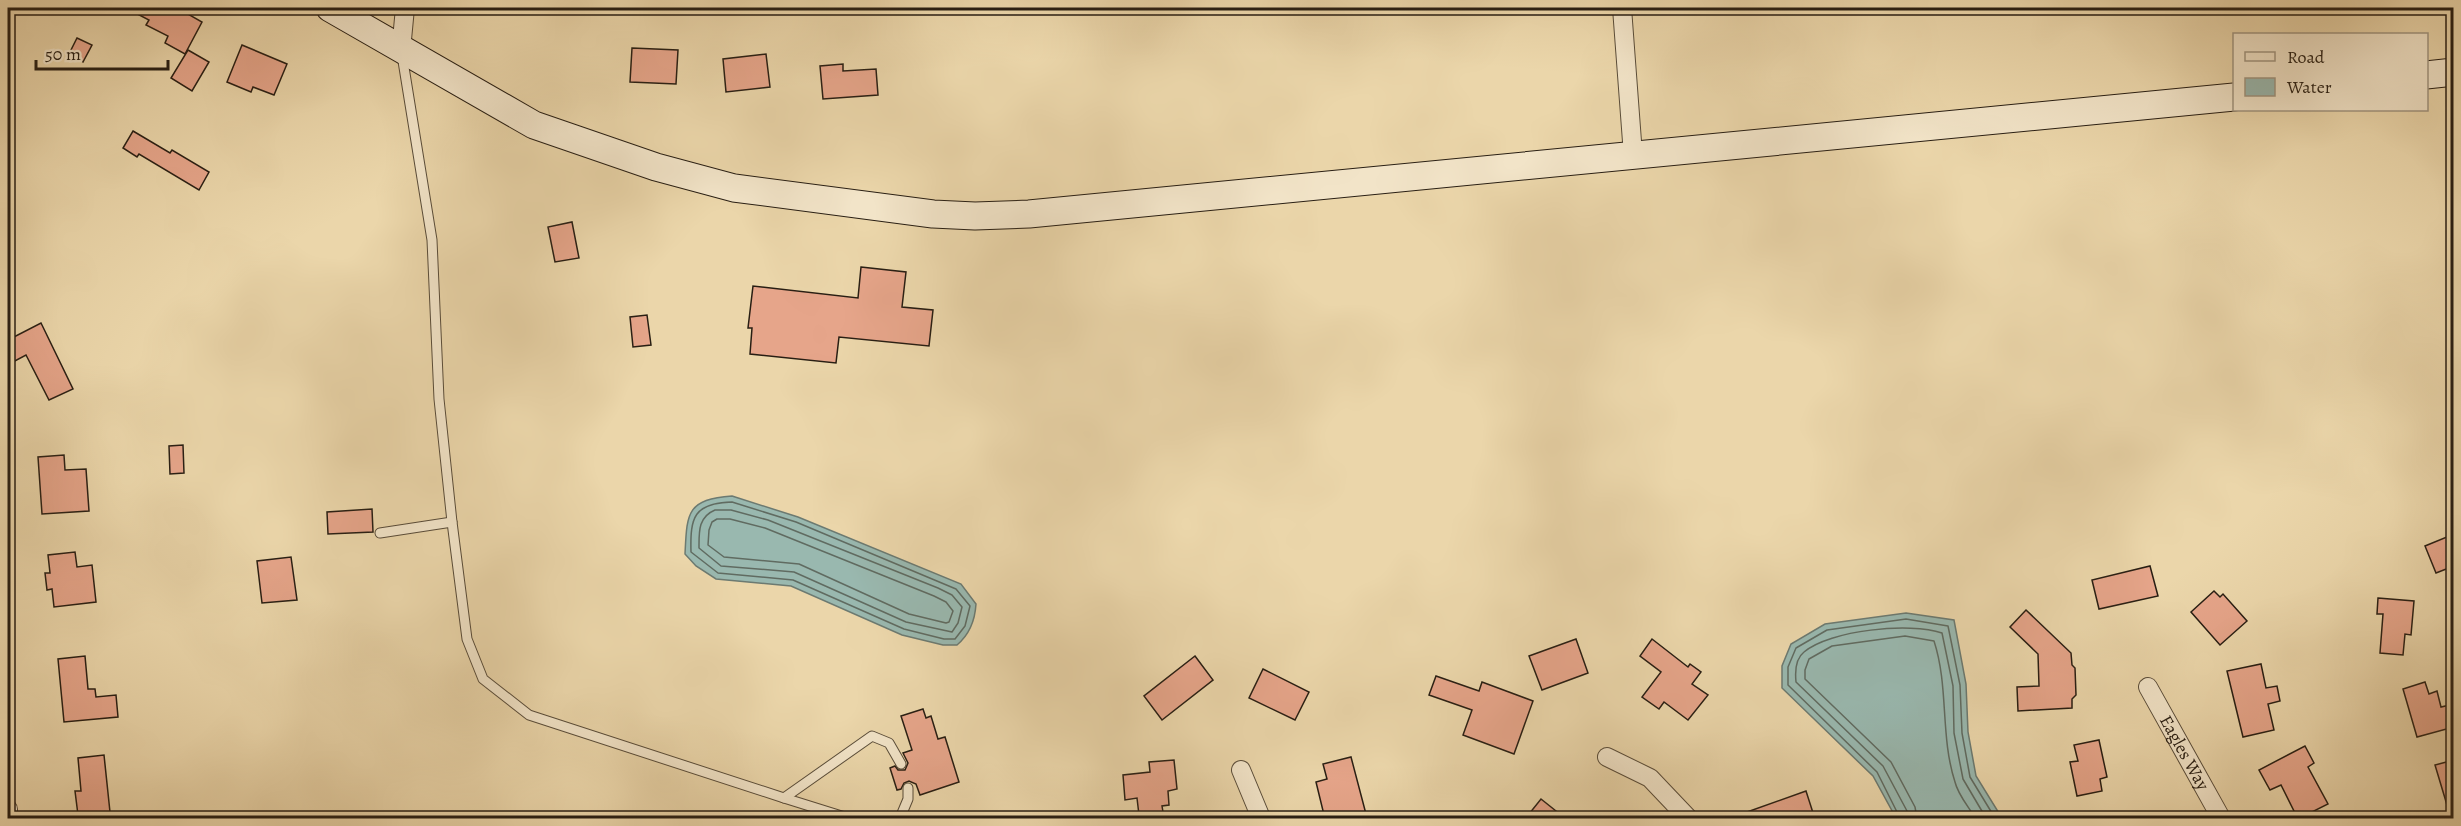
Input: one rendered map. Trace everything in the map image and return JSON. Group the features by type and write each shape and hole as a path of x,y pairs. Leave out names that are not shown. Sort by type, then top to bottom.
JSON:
{"main road":[{"path":"330,8 534,125 656,167 734,188 933,214 975,216 1029,214 2233,97"},
{"path":"2428,75 2454,72"}],"street":[{"path":"401,50 405,8"},
{"path":"1622,8 1633,155"},
{"name":"Eagles Way","path":"2148,687 2221,819"},
{"path":"1608,757 1650,778 1688,819"},
{"path":"1241,770 1261,819"},
{"path":"8,809 8,819"}],"lane":[{"path":"401,50 432,240 439,399 467,639 483,679 529,715 849,819"},
{"path":"380,533 452,522"},
{"path":"784,798 872,736 890,742 901,764"},
{"path":"900,819 908,799 908,788"}],"water":[{"path":"732,496 798,517 961,584 976,604 973,622 968,632 957,645 943,645 902,635 791,586 716,579 696,566 685,554 687,528 692,511 697,505"},
{"path":"1906,613 1954,620 1966,684 1968,732 1976,776 2002,818 1896,818 1873,776 1782,688 1782,666 1791,644 1825,624"}],"building":[{"path":"126,8 188,8 186,13 202,22 185,54 165,43 168,36 146,25 149,20"},
{"path":"77,38 92,45 83,62 69,54"},
{"path":"242,45 287,64 274,95 253,87 251,92 227,82"},
{"path":"632,48 678,50 676,84 630,82"},
{"path":"188,50 209,62 192,91 171,78"},
{"path":"766,54 770,87 726,92 723,59"},
{"path":"843,64 843,71 876,69 878,95 823,99 820,66"},
{"path":"133,131 209,172 199,190 139,154 137,157 123,148"},
{"path":"572,222 579,258 555,262 548,227"},
{"path":"861,267 906,272 902,307 933,310 929,346 839,337 836,363 750,354 752,328 748,328 753,286 858,298"},
{"path":"647,315 651,345 633,347 630,317"},
{"path":"41,323 73,389 49,400 26,355 13,362 8,351 8,340"},
{"path":"183,445 184,473 170,474 169,446"},
{"path":"64,455 65,470 86,469 89,511 42,514 38,457"},
{"path":"372,509 373,532 328,534 327,512"},
{"path":"2454,534 2454,566 2436,573 2425,546"},
{"path":"75,552 77,567 92,565 96,602 54,607 52,589 47,590 45,573 50,573 48,555"},
{"path":"291,557 297,600 262,603 257,561"},
{"path":"2150,566 2158,596 2099,609 2092,580"},
{"path":"2214,591 2220,597 2223,594 2247,621 2220,645 2191,612"},
{"path":"2378,598 2414,601 2411,635 2405,634 2403,655 2380,653 2383,614 2377,614"},
{"path":"2026,610 2071,653 2072,665 2075,668 2076,695 2072,699 2072,708 2018,711 2017,687 2039,686 2038,654 2010,627"},
{"path":"1576,639 1588,673 1542,690 1529,656"},
{"path":"1652,639 1688,667 1690,664 1701,672 1692,684 1708,695 1688,720 1664,702 1659,709 1642,697 1661,672 1640,656"},
{"path":"85,656 88,689 95,689 96,697 116,695 118,717 64,722 58,659"},
{"path":"1195,656 1213,680 1162,720 1144,696"},
{"path":"2261,664 2266,688 2277,686 2280,701 2268,704 2274,730 2243,737 2227,671"},
{"path":"1263,669 1309,692 1295,720 1249,698"},
{"path":"1436,676 1479,691 1482,682 1533,701 1514,754 1463,735 1472,710 1429,695"},
{"path":"2425,682 2429,694 2437,691 2441,707 2454,704 2454,727 2417,737 2403,689"},
{"path":"923,709 926,718 931,716 938,739 945,737 959,782 920,795 916,784 909,781 897,790 890,768 895,766 898,770 905,770 908,763 903,753 912,750 901,716"},
{"path":"2099,740 2107,777 2100,779 2102,791 2077,796 2070,762 2078,761 2074,745"},
{"path":"2305,746 2314,763 2308,767 2328,804 2298,819 2281,785 2270,790 2259,770"},
{"path":"104,755 110,812 78,815 75,791 81,791 78,758"},
{"path":"1351,757 1366,814 1348,819 1325,819 1316,782 1327,779 1323,764"},
{"path":"1174,760 1177,789 1168,791 1169,805 1162,806 1163,812 1139,815 1137,798 1125,800 1123,775 1150,772 1149,762"},
{"path":"2454,760 2454,814 2450,815 2435,765"},
{"path":"1806,791 1815,819 1734,819 1733,817"},
{"path":"1541,799 1566,819 1525,819"}]}
